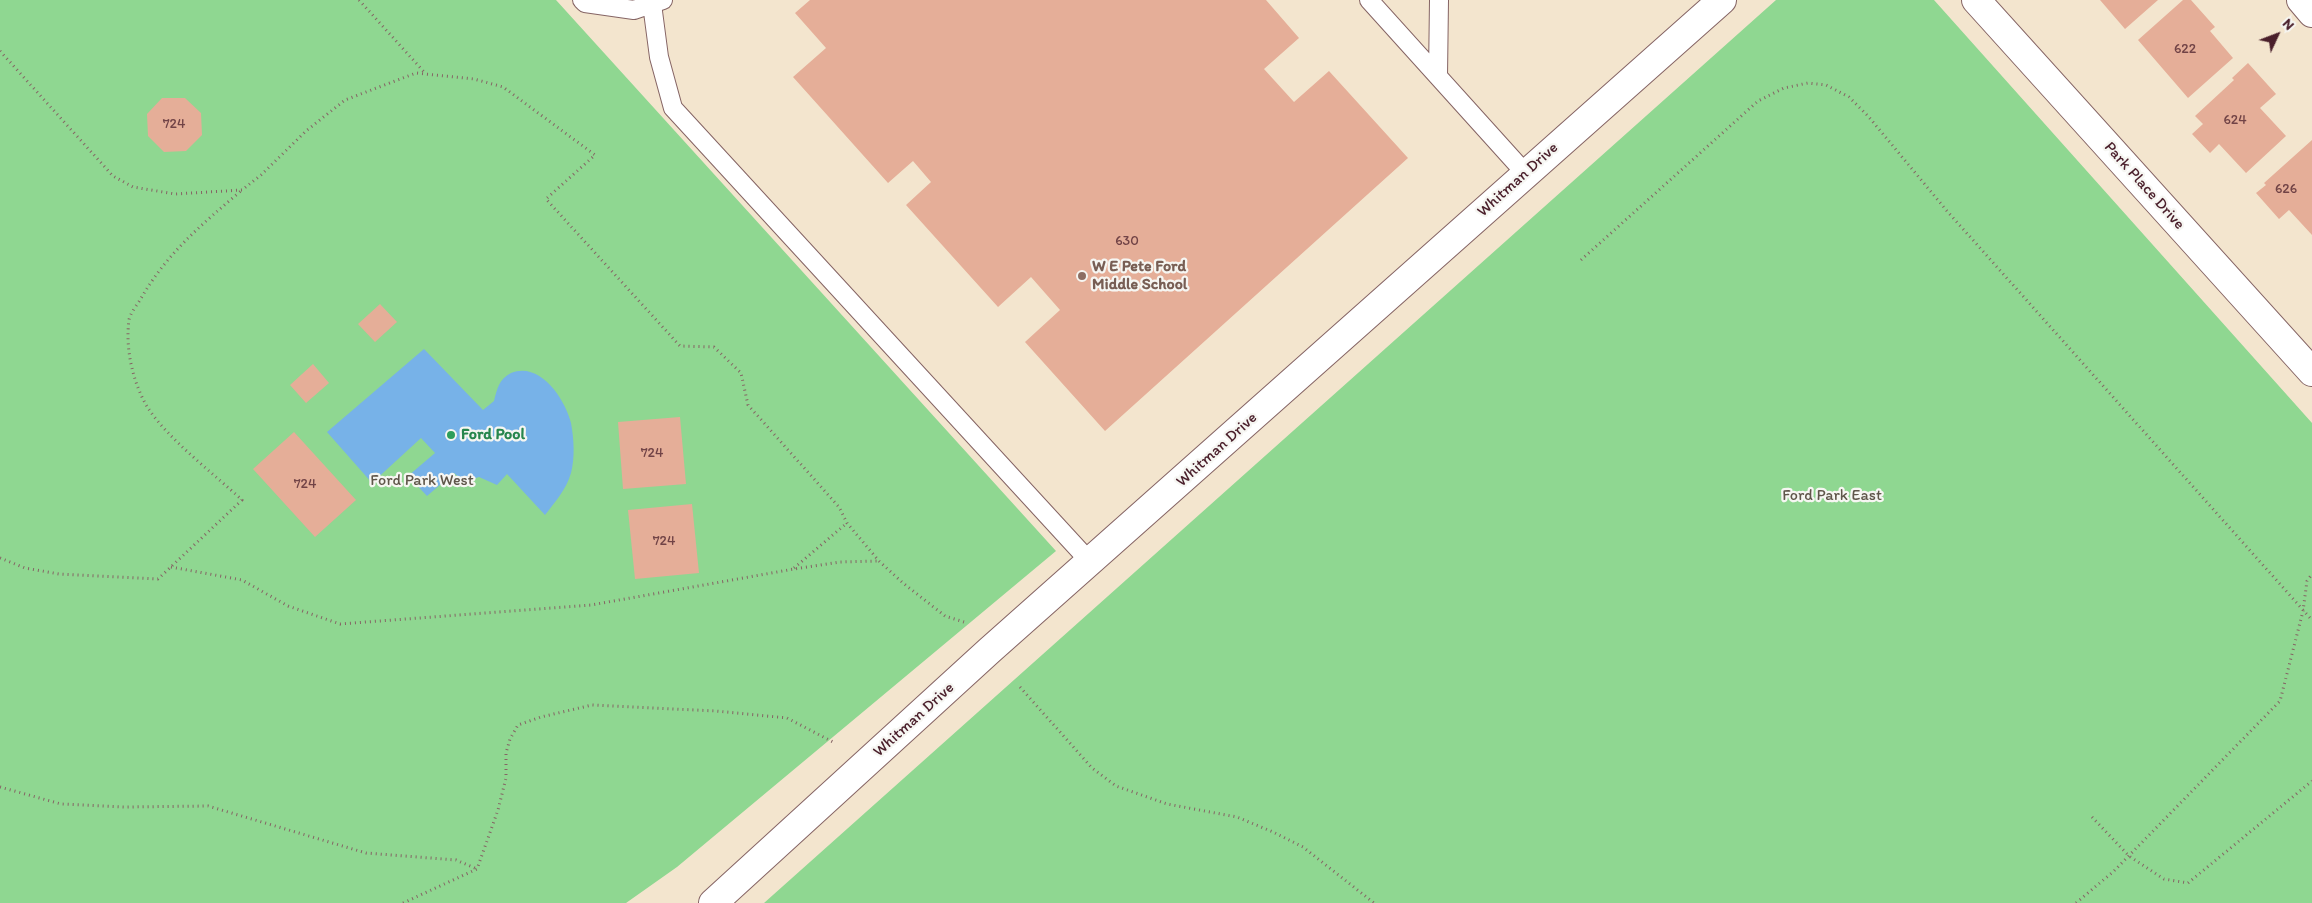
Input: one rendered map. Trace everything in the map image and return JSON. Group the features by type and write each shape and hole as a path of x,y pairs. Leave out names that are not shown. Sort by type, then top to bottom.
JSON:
{"street":[{"name":"Whitman Drive","path":"713,903 990,650 1091,563 1722,0"},
{"name":"Park Place Drive","path":"1976,0 2312,372"},
{"path":"2301,0 2312,13"}],"lane":[{"path":"582,0 585,3 634,10 658,2 659,57 673,108 1091,563"},
{"path":"1369,0 1526,174"},
{"path":"1438,76 1439,0"}],"path":[{"path":"359,0 425,73"},
{"path":"0,51 113,176 133,187 176,194 242,190"},
{"path":"0,558 25,568 59,574 158,579 242,500 163,427 148,407 136,383 129,349 129,319 152,280 185,238 260,175 306,131 345,100 416,73 425,73 474,79 503,87 595,155 546,199 680,346 714,347 740,373 748,405 839,507 847,522 879,561 903,584 945,616 964,622"},
{"path":"1581,260 1758,101 1784,88 1808,83 1826,85 1849,97 1868,116 1947,211 2312,620"},
{"path":"794,569 847,522"},
{"path":"171,567 242,580 288,606 340,624 591,605 794,569 840,562 879,561"},
{"path":"2076,903 2129,856 2280,701 2303,611 2307,581 2312,574"},
{"path":"1020,687 1092,768 1116,786 1167,804 1237,817 1273,832 1303,847 1374,903"},
{"path":"403,903 478,869 506,778 506,753 510,739 518,726 542,717 592,705 724,712 786,718 833,742"},
{"path":"2092,818 2129,856 2164,879 2188,882 2312,781"},
{"path":"0,787 61,804 125,807 208,806 366,853 456,860 478,869"}],"green space":[{"name":"Ford Park West","path":"0,0 556,0 1056,551 677,867 626,903 0,903"},
{"name":"Ford Park East","path":"1776,0 1934,0 2312,423 2312,903 764,903"}],"water":[{"name":"Ford Pool","path":"424,349 483,410 494,401 501,381 511,373 532,372 550,384 557,393 568,413 571,423 573,461 566,485 545,515 507,474 497,485 479,477 464,482 454,473 427,496 408,476 435,453 421,438 372,483 327,432"}],"building":[{"name":"W E Pete Ford Middle School","path":"810,0 1266,0 1299,38 1264,69 1294,102 1329,71 1408,158 1105,431 1025,342 1060,310 1031,277 998,307 906,205 931,182 913,161 888,183 793,77 826,48 795,13"},
{"path":"2100,0 2158,0 2125,29"},
{"path":"2183,0 2191,0 2215,27 2210,31 2233,58 2188,98 2138,40"},
{"path":"2248,63 2276,94 2260,108 2286,136 2246,173 2219,144 2210,153 2192,134 2203,124 2195,116 2234,80 2232,78"},
{"path":"162,98 185,98 201,113 202,135 186,151 164,152 148,136 147,114"},
{"path":"2312,140 2312,235 2289,210 2279,219 2256,193 2266,185 2264,183"},
{"path":"380,304 397,322 375,342 358,324"},
{"path":"313,364 329,383 306,403 290,385"},
{"path":"680,417 686,484 623,489 618,422"},
{"path":"294,432 356,500 315,537 253,469"},
{"path":"692,504 699,573 635,579 628,510"}],"place":[{"name":"W E Pete Ford Middle School","path":"1082,276"},
{"name":"Ford Pool","path":"451,435"}]}
